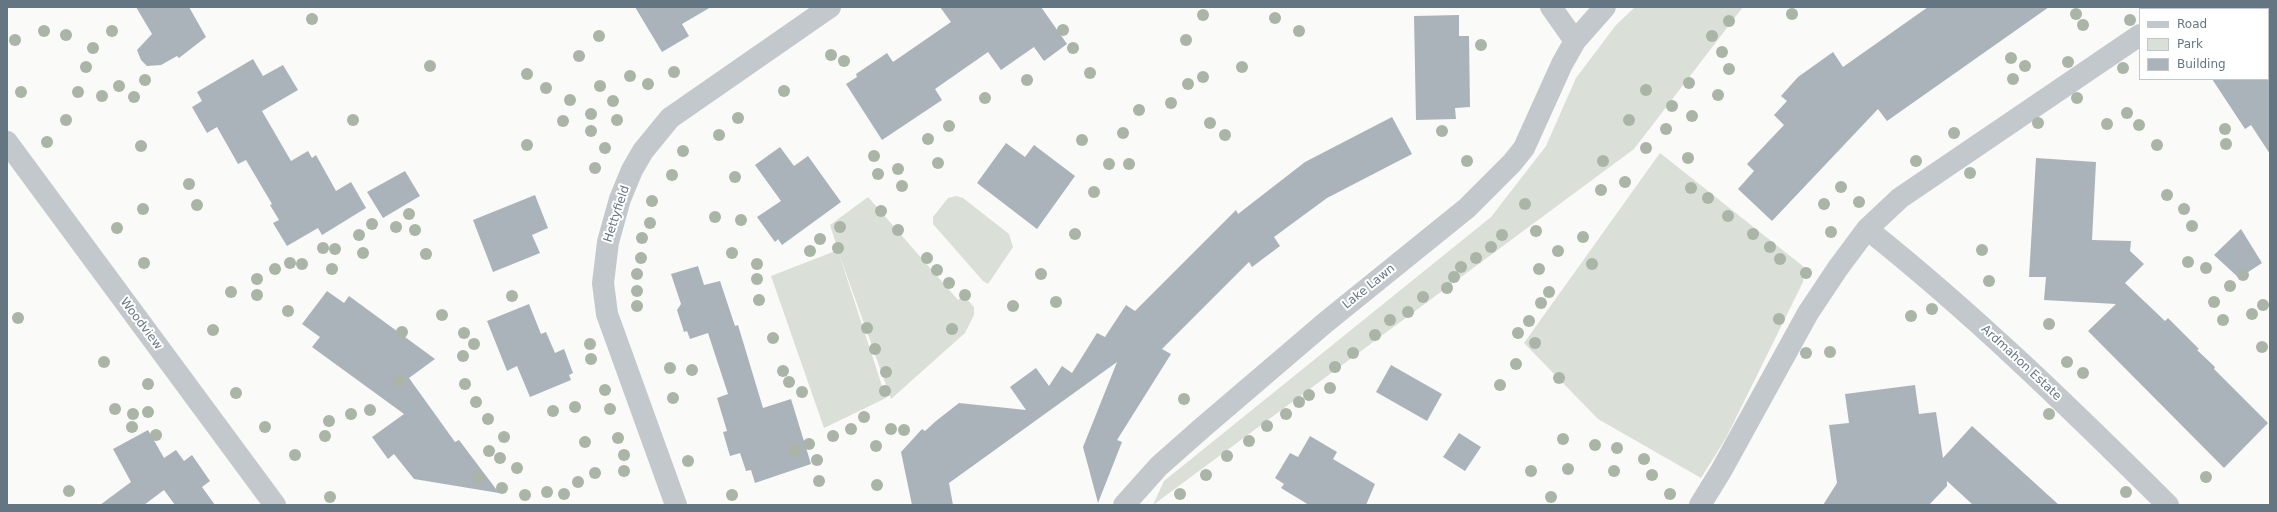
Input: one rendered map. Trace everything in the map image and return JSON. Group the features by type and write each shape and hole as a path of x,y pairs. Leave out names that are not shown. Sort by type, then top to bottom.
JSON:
{"street":[{"name":"Hettyfield","path":"676,505 607,314 603,283 605,257 613,218 632,170 643,150 670,118 830,7"},
{"path":"1551,7 1575,41"},
{"name":"Lake Lawn","path":"1124,505 1159,466 1202,428 1326,322 1467,208 1512,163 1524,148 1562,64 1575,41 1605,7"},
{"path":"1700,505 1722,471 1808,313 1838,268 1868,229 1900,198 2139,36"},
{"name":"Woodview","path":"7,142 275,505"},
{"name":"Ardmahon Estate","path":"1868,229 1958,305 2091,429 2168,505"}],"green space":[{"path":"1635,7 1743,7 1634,149 1153,505 1164,481 1491,217 1546,146 1576,78 1616,25"},
{"path":"1660,153 1804,267 1803,282 1726,438 1701,478 1598,419 1524,343"},
{"path":"956,196 963,198 1009,234 1013,247 988,284 983,281 933,224 933,217 948,198"},
{"path":"868,197 958,300 963,295 974,307 974,315 965,333 891,399 838,251 886,398 824,428 771,276 838,250 830,225"}],"building":[{"path":"136,7 189,7 206,37 179,58 177,56 161,65 147,66 141,60 137,50 152,34"},
{"path":"635,7 711,7 682,24 689,36 662,52"},
{"path":"940,7 1041,7 1067,44 1044,61 1034,47 1001,70 988,52 935,89 942,100 882,140 846,84 857,77 856,74 887,53 893,62 951,22"},
{"path":"1928,7 2049,7 1887,121 1878,109 1772,221 1738,189 1754,171 1747,164 1784,125 1774,115 1787,101 1781,96 1798,77 1833,52 1843,67"},
{"path":"1459,15 1459,36 1469,36 1470,107 1455,108 1456,119 1416,120 1414,16"},
{"path":"253,59 263,76 283,65 298,90 262,111 291,161 308,151 312,158 316,155 336,191 351,182 366,208 322,235 318,228 287,246 273,223 279,220 270,205 272,204 246,160 238,164 217,127 207,133 192,107 202,101 197,92"},
{"path":"2270,79 2270,154 2251,125 2245,129 2213,80"},
{"path":"1392,117 1412,154 1327,198 1274,237 1280,246 1252,267 1249,262 1162,349 1171,354 1117,440 1122,442 1098,503 1083,447 1117,362 949,483 953,505 912,505 901,452 922,429 925,431 959,403 1026,410 1010,387 1036,368 1049,386 1062,366 1072,373 1097,333 1105,337 1126,305 1135,311 1236,210 1238,214 1305,162"},
{"path":"1006,143 1025,157 1034,145 1075,176 1037,229 977,183"},
{"path":"780,147 794,166 808,156 841,202 782,245 778,239 775,242 757,217 781,201 755,165"},
{"path":"2036,158 2096,162 2092,240 2131,241 2130,251 2144,264 2125,283 2165,321 2168,318 2199,349 2197,350 2215,367 2214,369 2268,423 2224,468 2088,331 2116,304 2044,300 2046,277 2029,277"},
{"path":"405,171 420,196 383,218 367,192"},
{"path":"535,195 548,228 532,235 540,253 493,272 473,220"},
{"path":"2241,229 2262,263 2239,278 2214,255"},
{"path":"698,266 704,285 720,281 735,326 738,325 763,408 791,399 811,464 755,483 751,470 746,471 740,453 730,456 723,432 727,431 717,398 728,394 708,333 690,339 687,331 684,332 677,310 681,304 671,274"},
{"path":"327,291 344,303 349,296 435,359 409,378 455,442 459,440 499,493 414,479 394,454 388,459 372,437 404,414 312,347 320,337 302,324"},
{"path":"529,304 541,334 546,332 555,353 564,349 573,373 569,375 571,380 530,397 517,366 507,371 487,321"},
{"path":"1391,365 1442,394 1427,421 1376,392"},
{"path":"1915,385 1919,414 1936,412 1943,458 1972,426 2059,505 1973,505 1947,481 1947,486 1929,505 1823,505 1837,483 1829,425 1849,423 1845,394"},
{"path":"148,430 164,458 176,450 184,461 192,455 210,481 202,487 215,505 175,505 164,490 144,505 100,505 131,482 113,449"},
{"path":"1459,433 1481,447 1465,471 1443,457"},
{"path":"1310,436 1337,452 1333,459 1375,484 1366,505 1309,505 1281,488 1284,484 1275,478 1290,453 1298,457"}]}
